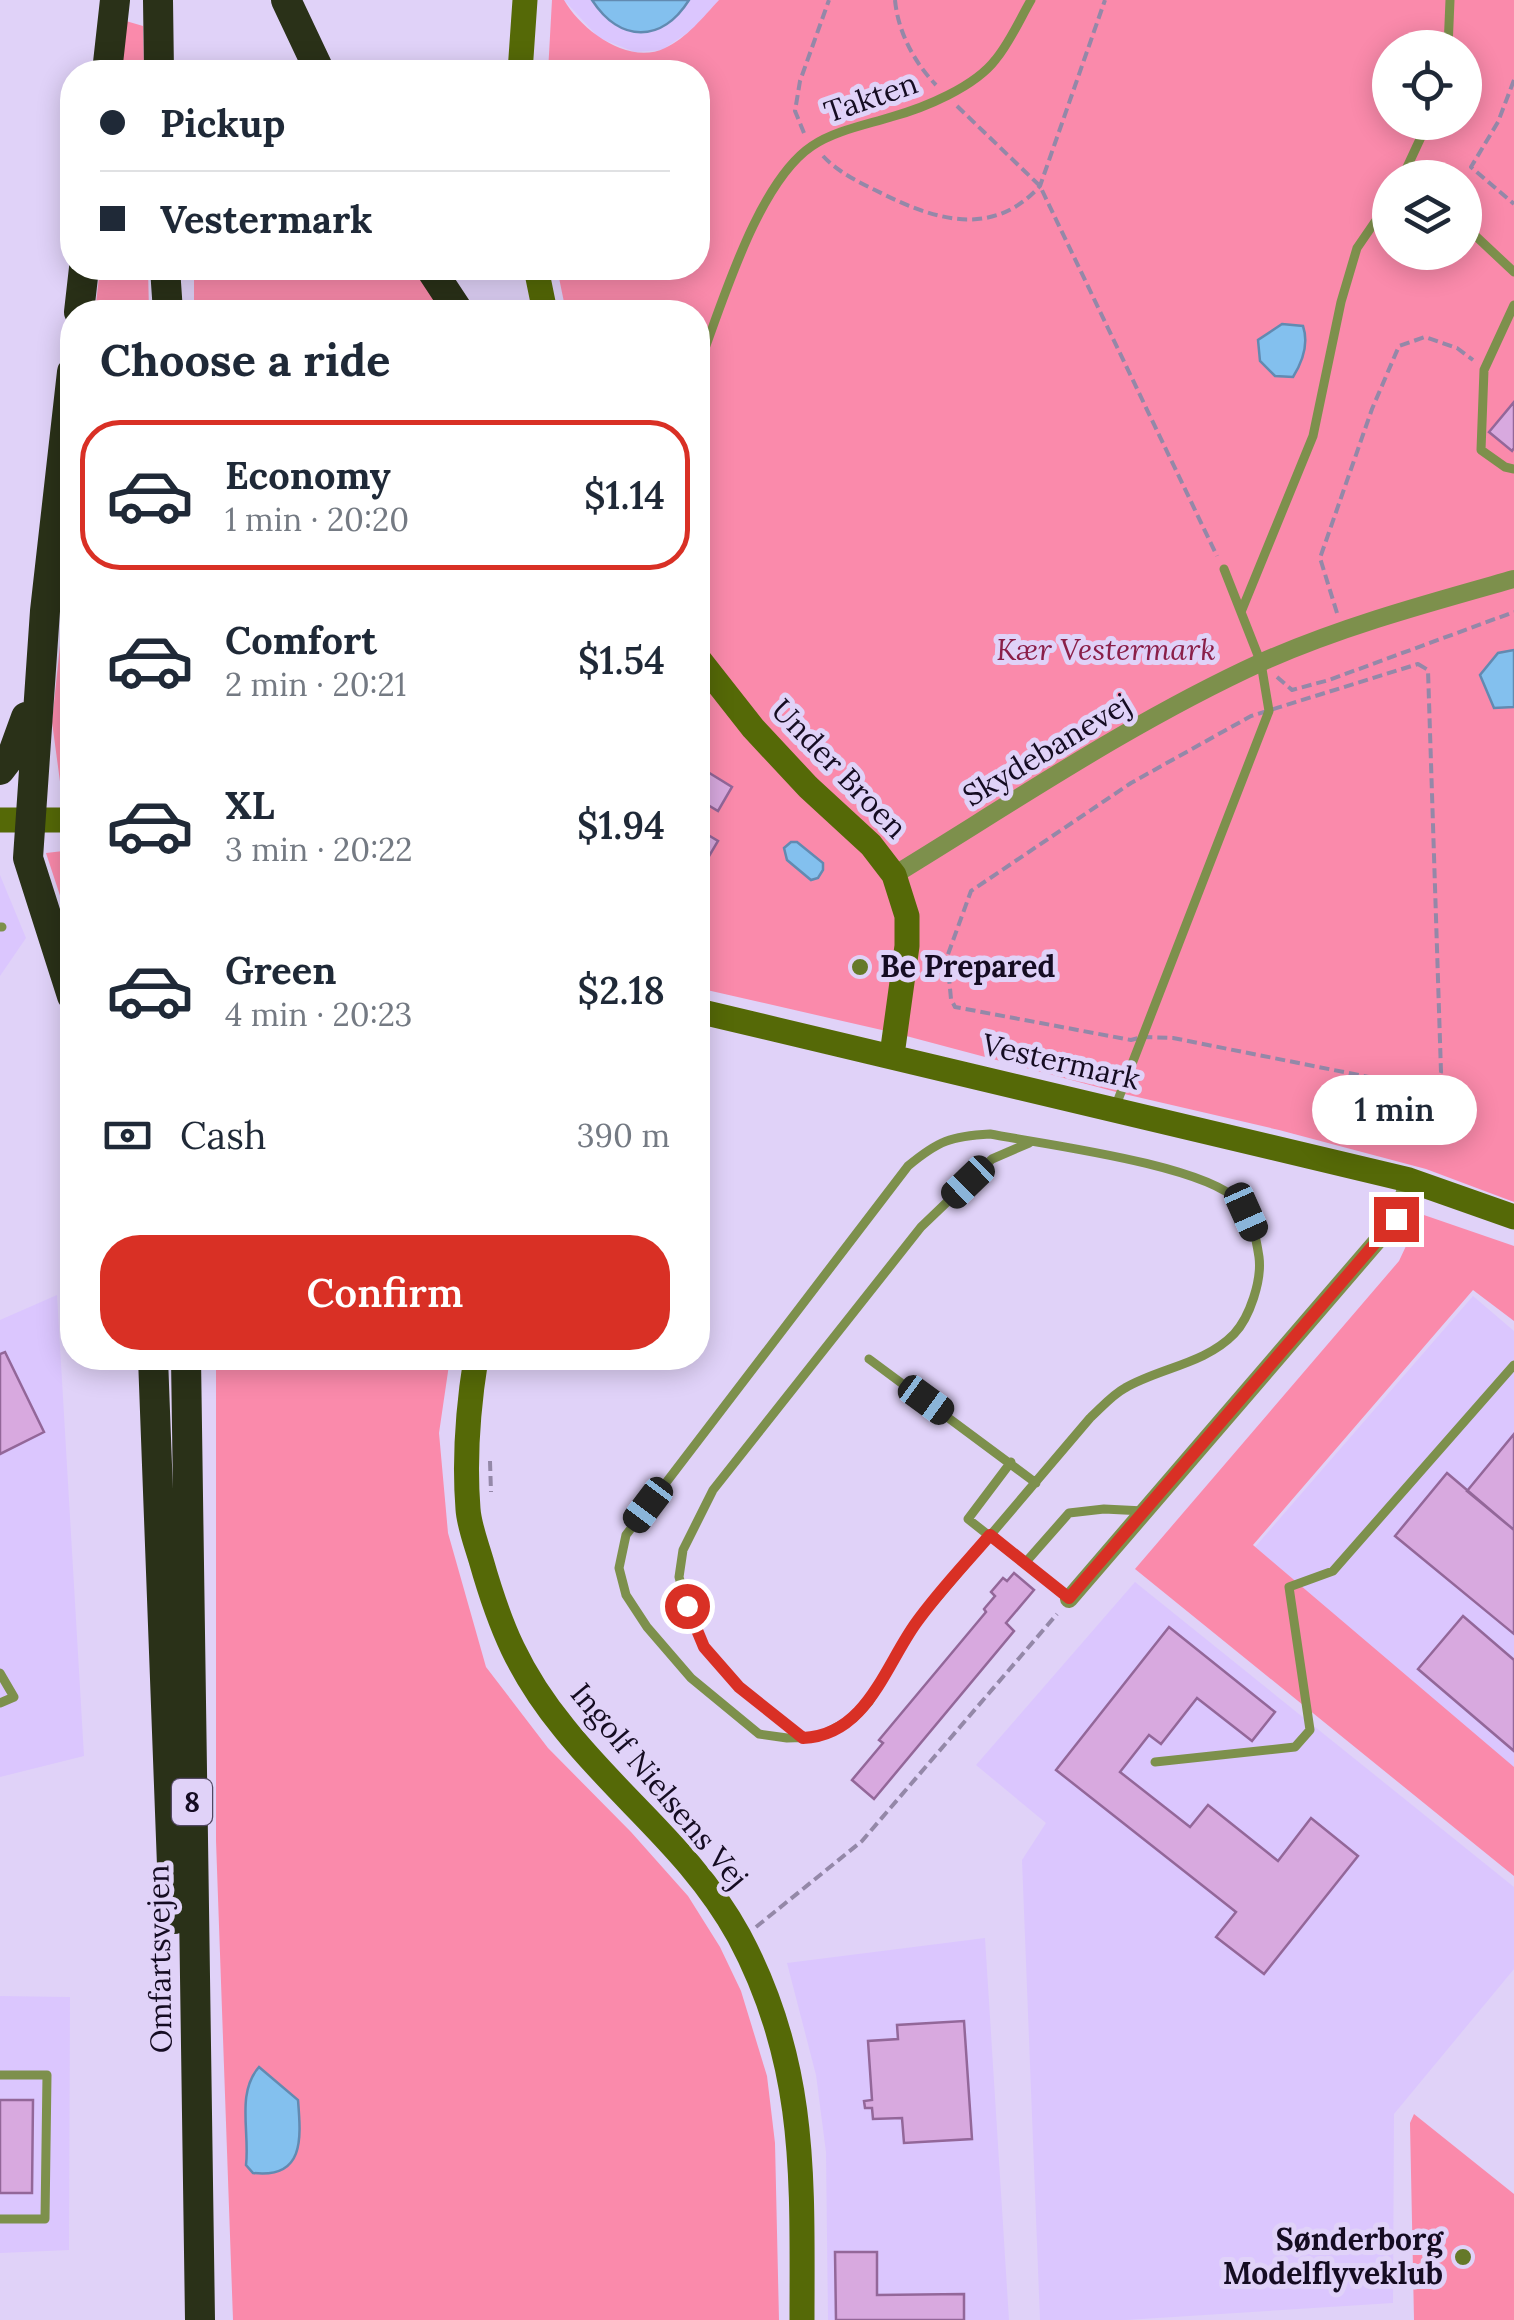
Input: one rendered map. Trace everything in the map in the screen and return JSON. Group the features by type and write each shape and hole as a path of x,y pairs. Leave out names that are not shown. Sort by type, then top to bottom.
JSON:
{"highway":[{"path":"108,60 116,0"},
{"path":"158,0 159,60"},
{"path":"173,60 174,0"},
{"path":"286,0 314,60"},
{"path":"60,478 15,820 60,958"},
{"path":"0,770 13,753 24,726 45,611"},
{"path":"153,1370 179,2052 199,2247"},
{"name":"Omfartsvejen","path":"186,1370 200,2320"}],"street":[{"path":"521,60 525,0"},
{"name":"Skydebanevej","path":"894,875 1101,746 1261,663 1342,630 1514,578"},
{"name":"Under Broen","path":"710,673 753,728 808,787 871,844 894,875 907,916 907,946 892,1056"},
{"path":"15,820 60,820"},
{"name":"Vestermark","path":"710,1014 1409,1180 1514,1217"},
{"path":"1069,1598 1396,1219 1409,1180"},
{"name":"Ingolf Nielsens Vej","path":"474,1370 468,1413 468,1513 497,1619 524,1673 565,1730 708,1885 761,1981 790,2070 801,2146 802,2320"}],"lane":[{"name":"Takten","path":"710,335 753,226 785,170 812,145 948,96 995,62 1031,0"},
{"path":"1449,30 1450,0"},
{"path":"1241,612 1313,436 1357,248 1372,226"},
{"path":"1482,242 1514,272"},
{"path":"1514,306 1484,370 1481,450 1514,469"},
{"path":"1114,1108 1268,710 1261,663 1224,569"},
{"path":"990,1134 1030,1142 1188,1172 1220,1187 1236,1198 1256,1235 1258,1288 1235,1334 1203,1356 1122,1389 1090,1418 914,1625 869,1702 854,1718 818,1737 759,1734 691,1678 647,1627 626,1595 619,1568 626,1535 908,1166 934,1144 958,1136 990,1134"},
{"path":"803,1738 739,1687 704,1647 680,1577 682,1550 713,1490 922,1227 992,1159 1030,1142"},
{"path":"869,1358 1036,1483"},
{"path":"1156,1762 1295,1747 1310,1730 1289,1587 1333,1572 1514,1365"},
{"path":"1011,1462 968,1519 1069,1598"},
{"path":"1026,1563 1069,1514 1104,1509 1146,1511"},
{"path":"0,1673 14,1697 0,1703"},
{"path":"0,2075 47,2075 44,2219 0,2220"}],"path":[{"path":"829,0 800,82 795,111 802,131 829,163 853,179 926,214 966,221 997,216 1023,205 1040,186 1106,0"},
{"path":"895,0 897,22 921,69 1040,186 1224,569"},
{"path":"1514,80 1498,122 1471,167 1514,204"},
{"path":"1342,630 1320,558 1372,409 1399,346 1425,337 1457,348 1484,370"},
{"path":"1261,663 1292,690 1514,612"},
{"path":"1418,664 1428,670 1439,1082 1434,1090 1173,1038 1131,1040 955,1007 947,957 971,891 1131,783 1268,710 1404,666 1418,664"},
{"path":"756,1927 862,1841 1069,1598"}],"shaded area":[{"path":"564,0 719,0 693,29 662,50 635,52 599,38"},
{"path":"0,875 26,938 0,976"},
{"path":"57,1295 84,1756 0,1777 0,1320"},
{"path":"1473,1296 1514,1331 1514,1771 1255,1547"},
{"path":"1135,1582 1514,1887 1514,1969 1394,2114 1393,2303 1126,2320 1040,2320 1022,1860 1046,1823 976,1765"},
{"path":"985,1938 1009,2320 828,2320 826,2152 816,2075 787,1963"},
{"path":"0,1996 70,1997 69,2250 0,2253"}],"green space":[{"name":"Kær Vestermark","path":"552,0 564,0 582,23 607,42 622,49 651,52 680,39 719,0 1514,0 1514,1202 1426,1169 1279,1130 710,991 710,300 564,300 559,280 710,280 710,60 549,60"},
{"path":"126,21 143,26 144,60 122,60"},
{"path":"99,280 148,280 149,300 96,300"},
{"path":"194,280 424,280 438,300 194,300"},
{"path":"60,645 60,782 52,722"},
{"path":"60,851 60,896 46,853"},
{"path":"1421,1214 1514,1246 1514,1321 1473,1290 1253,1545 1514,1767 1514,1876 1135,1569 1399,1261"},
{"path":"216,1370 448,1370 439,1433 448,1533 486,1667 548,1748 688,1896 720,1947 741,1991 767,2076 775,2143 779,2320 233,2320 216,1841"},
{"name":"Sønderborg Modelflyveklub","path":"1414,2114 1514,2194 1514,2320 1414,2320 1410,2123"}],"water":[{"path":"592,0 689,0 666,24 641,32 615,24"},
{"path":"1282,324 1303,326 1305,333 1304,352 1293,377 1275,376 1260,361 1258,340"},
{"path":"1514,650 1514,707 1494,708 1480,675 1498,653"},
{"path":"797,842 823,863 818,878 811,880 787,860 784,848"},
{"path":"259,2067 298,2100 300,2128 296,2153 291,2163 270,2173 253,2173 246,2165 246,2101"}],"building":[{"path":"1514,402 1514,448 1512,451 1489,432"},
{"path":"710,773 732,787 718,811 710,806"},
{"path":"710,836 718,841 710,855"},
{"path":"5,1352 44,1432 0,1454 0,1354"},
{"path":"1514,1434 1514,1530 1467,1491"},
{"path":"1447,1473 1514,1530 1514,1634 1395,1536"},
{"path":"1014,1573 1034,1590 1006,1623 1014,1631 874,1799 852,1780 883,1743 879,1740 986,1612 984,1609 995,1596 991,1592 1003,1578 1007,1581"},
{"path":"1463,1616 1514,1660 1514,1751 1418,1669"},
{"path":"1169,1627 1275,1712 1252,1741 1197,1698 1161,1744 1149,1735 1120,1772 1190,1827 1208,1805 1278,1861 1311,1818 1358,1856 1264,1974 1216,1937 1236,1912 1056,1770"},
{"path":"964,2021 972,2139 904,2143 902,2118 873,2119 872,2108 865,2108 864,2101 872,2100 868,2041 898,2039 897,2025"},
{"path":"0,2100 33,2100 32,2193 0,2193"},
{"path":"835,2252 877,2252 877,2295 964,2294 964,2320 836,2320"}],"place":[{"name":"Be Prepared","path":"860,967"},
{"name":"Sønderborg Modelflyveklub","path":"1463,2257"}],"route":[{"path":"687,1606 704,1647 739,1687 803,1738 818,1737 854,1718 869,1702 914,1625 990,1535 1069,1598 1396,1219"}]}
